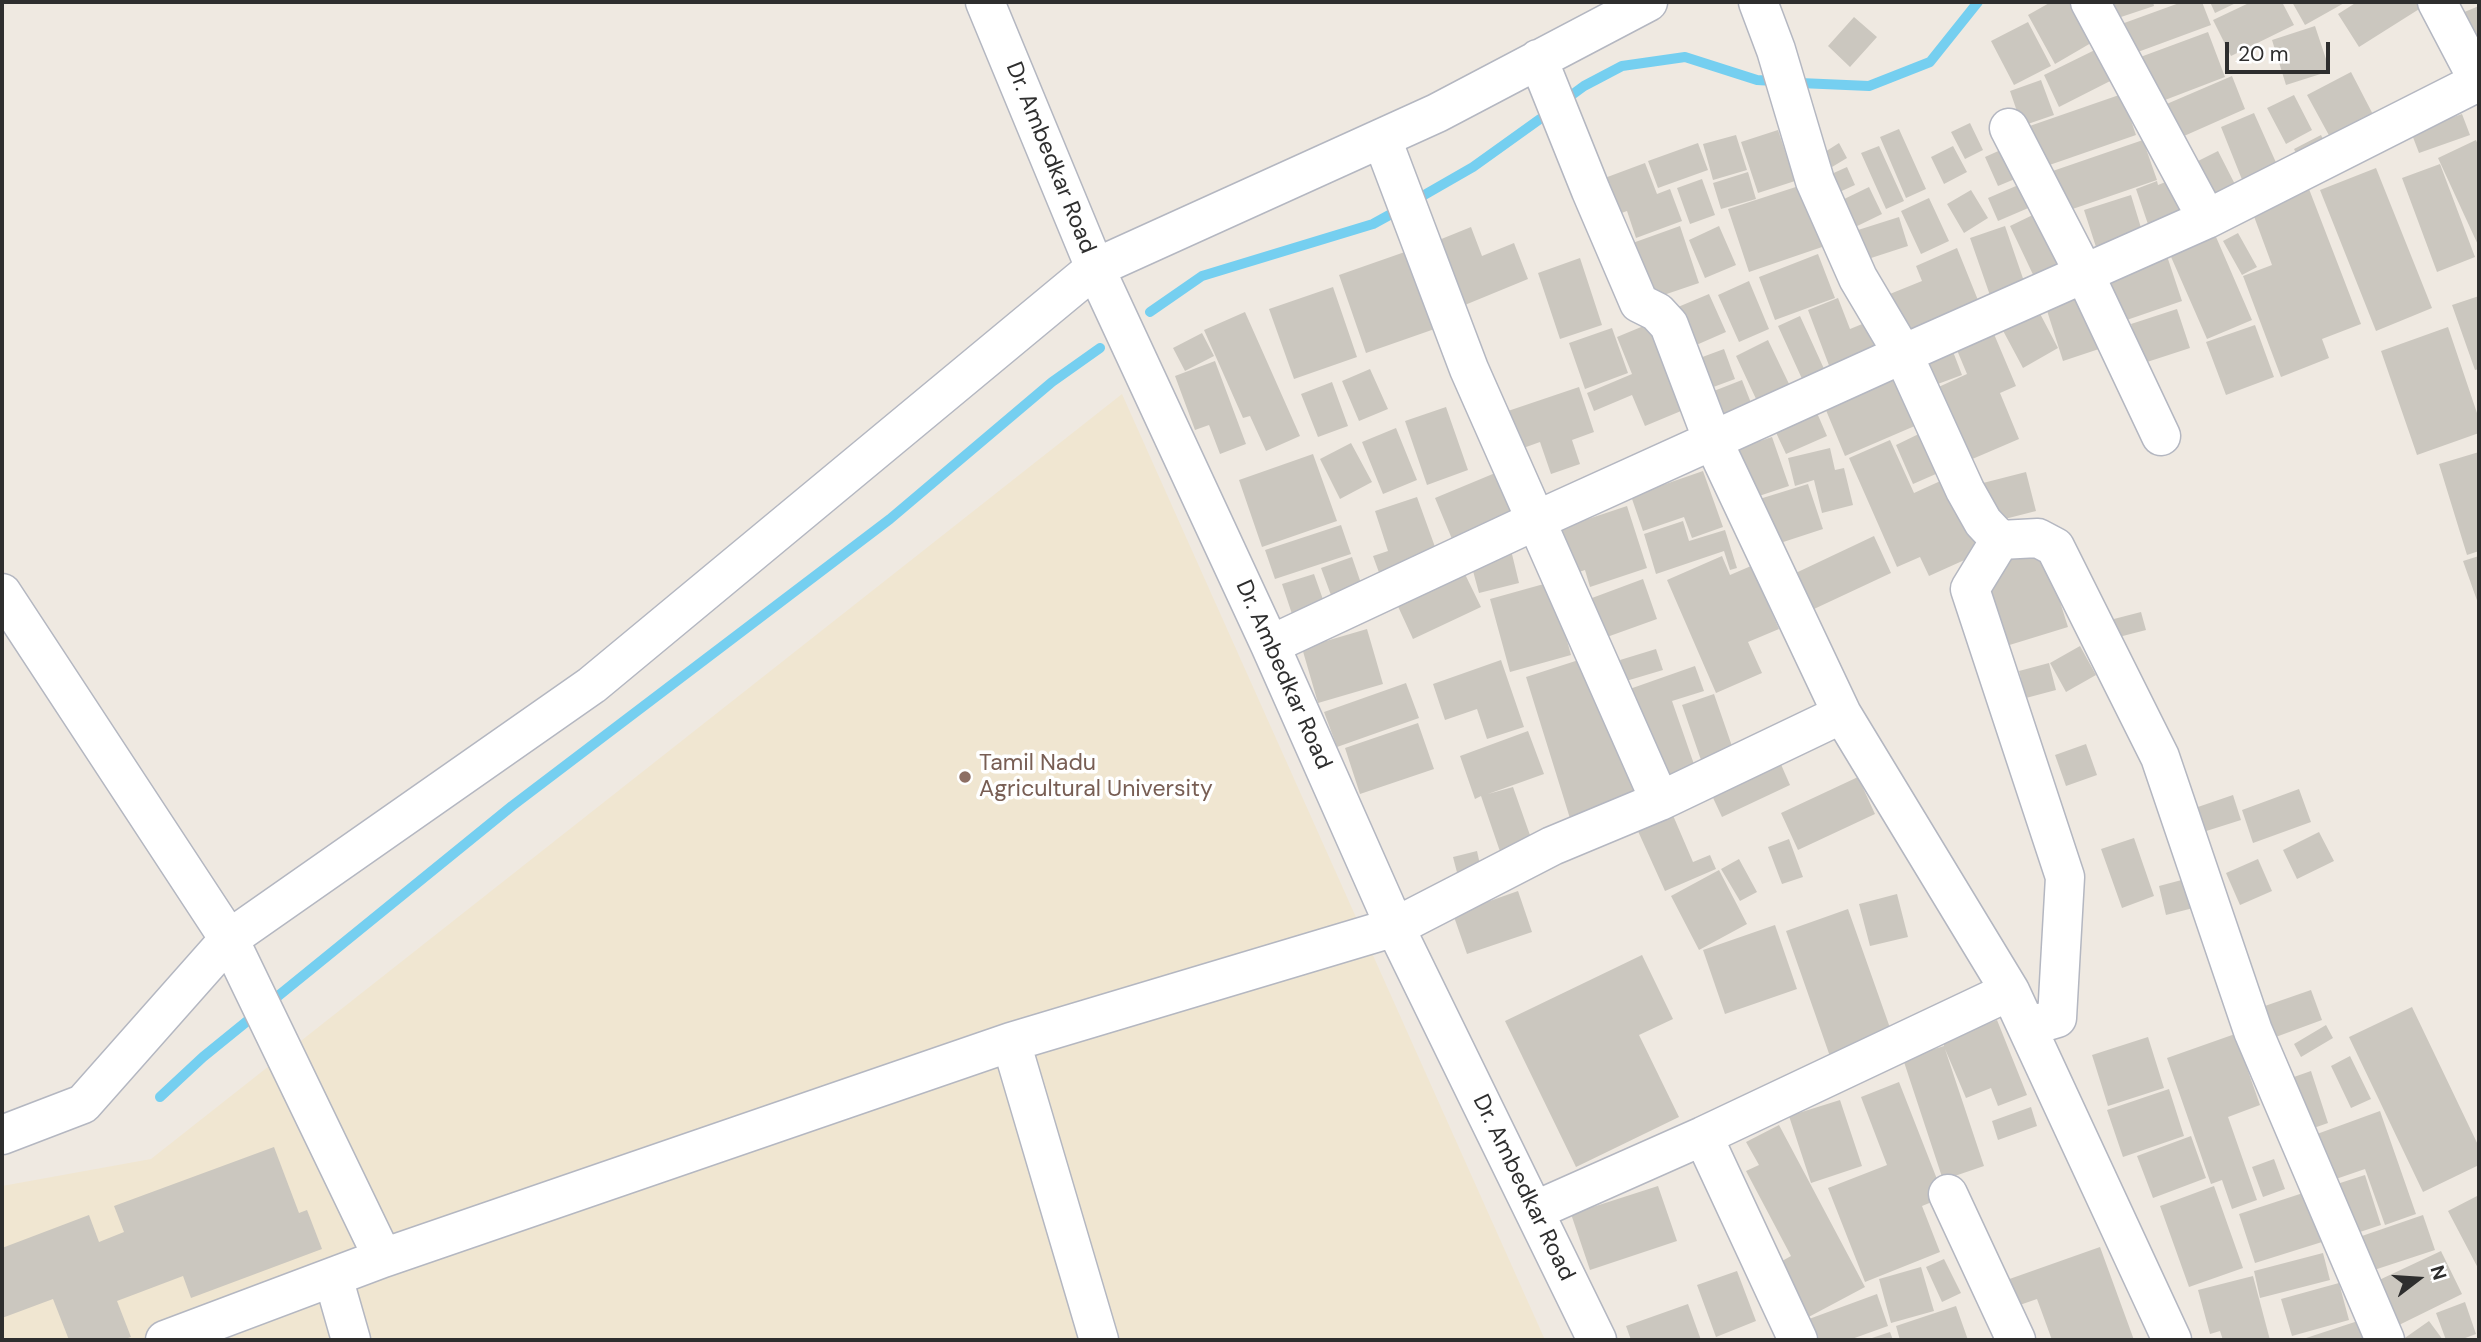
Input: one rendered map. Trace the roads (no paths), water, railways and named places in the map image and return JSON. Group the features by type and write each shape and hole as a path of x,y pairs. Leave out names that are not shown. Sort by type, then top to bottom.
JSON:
{"street":[{"name":"Dr. Ambedkar Road","path":"985,2 1095,268 1270,645 1395,927 1597,1340"},
{"path":"2,1135 83,1104 229,939 592,685 1095,268 1382,139 1648,2"},
{"path":"1758,2 1776,50 1815,181 1857,278 1903,354 1965,490 1983,522 2000,540"},
{"path":"2090,2 2207,219"},
{"path":"1270,645 1537,520 2207,219 2479,82 2437,2"},
{"path":"1538,59 1639,303 1657,312 1669,325 1713,441 1842,714 2010,992 2172,1340"},
{"path":"2009,128 2084,273 2161,436"},
{"path":"1382,139 1469,369 1660,801"},
{"path":"2000,540 2038,537 2055,547 2160,757 2253,1031 2385,1340"},
{"path":"2000,540 1970,589 2065,877 2057,1018 2027,1027"},
{"path":"2,593 229,939 383,1258"},
{"path":"165,1340 383,1258 1011,1042 1395,927 1552,846 1660,801 1842,714"},
{"path":"1534,1211 1703,1136 2010,992"},
{"path":"1011,1042 1098,1340"},
{"path":"1703,1136 1798,1340"},
{"path":"1948,1194 2016,1340"},
{"path":"333,1277 351,1340"}],"waterway":[{"path":"1800,83 1869,86 1930,62 1978,2"},
{"path":"1569,97 1622,66 1685,57 1757,80 1774,81"},
{"path":"1419,198 1473,167 1540,119"},
{"path":"1150,312 1202,276 1373,224 1393,213"},
{"path":"160,1097 203,1057 512,806 890,519 1052,382 1100,348"}],"place":[{"name":"Tamil Nadu Agricultural University","path":"965,777"}]}
